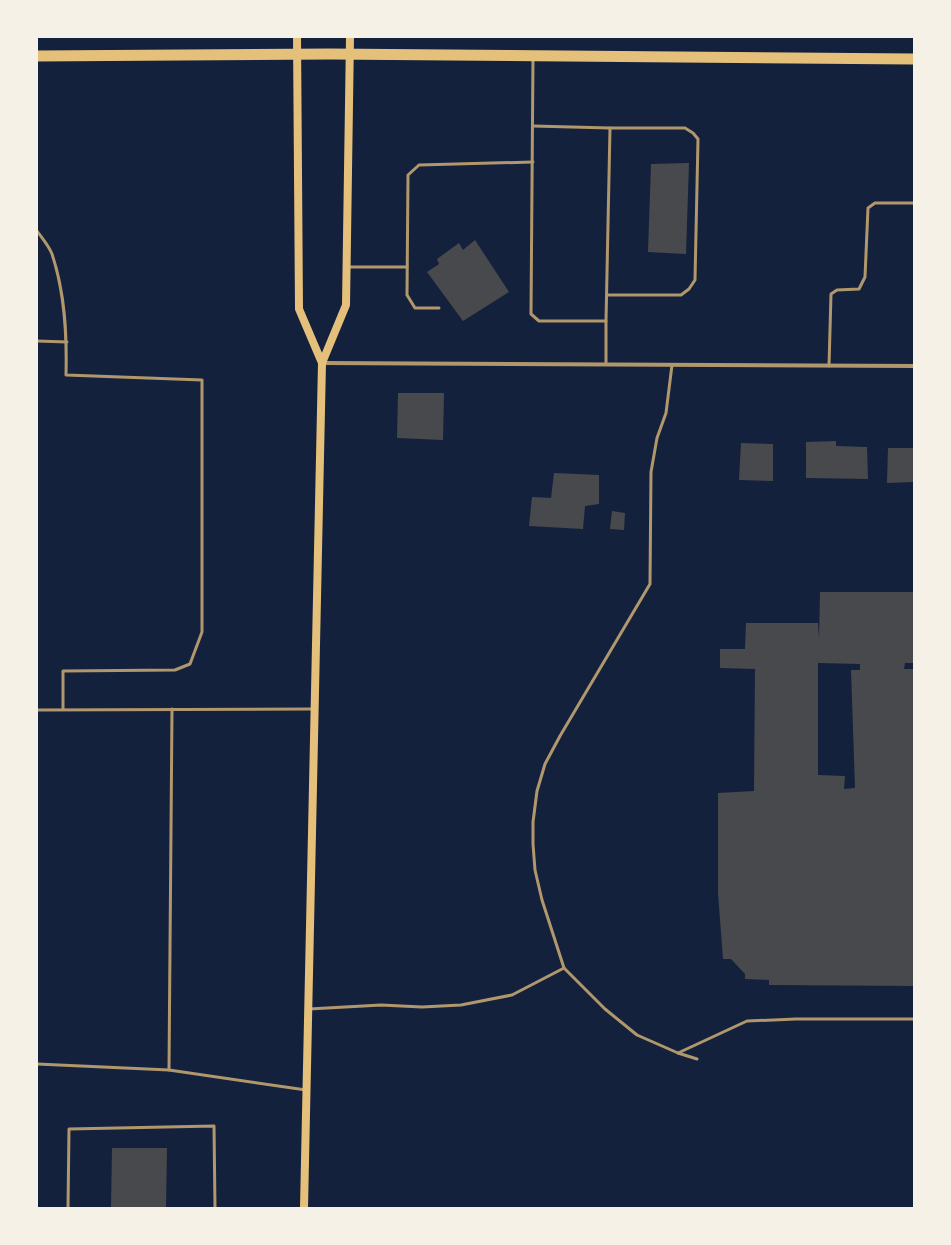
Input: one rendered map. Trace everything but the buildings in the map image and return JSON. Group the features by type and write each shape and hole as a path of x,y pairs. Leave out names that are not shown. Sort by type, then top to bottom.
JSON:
{"highway":[{"path":"37,56 349,54 914,59"}],"main road":[{"path":"297,37 300,309 322,363"},
{"path":"304,1208 322,363 346,305 350,37"}],"street":[{"path":"322,363 914,366"}],"lane":[{"path":"533,56 531,314 538,321 606,322"},
{"path":"533,126 684,128 693,133 698,139 695,280 689,289 681,295 607,295"},
{"path":"606,364 610,128"},
{"path":"439,308 415,308 407,295 408,175 419,165 532,162"},
{"path":"830,366 831,294 837,290 859,289 865,277 868,208 875,203 914,202"},
{"path":"37,231 51,253 63,300 67,342 66,375 202,380 202,632 190,664 175,670 63,671 63,709"},
{"path":"347,267 407,267"},
{"path":"37,341 67,342"},
{"path":"672,365 666,413 657,438 651,472 650,584 545,764 537,791 533,822 535,870 542,900 564,968 605,1009 637,1035 678,1054 697,1059"},
{"path":"37,710 315,708"},
{"path":"169,1070 172,710"},
{"path":"308,1009 460,1005 512,995 564,968"},
{"path":"678,1054 747,1021 796,1019 914,1019"},
{"path":"37,1064 169,1070 307,1091"},
{"path":"68,1208 69,1129 214,1126 215,1208"}]}
